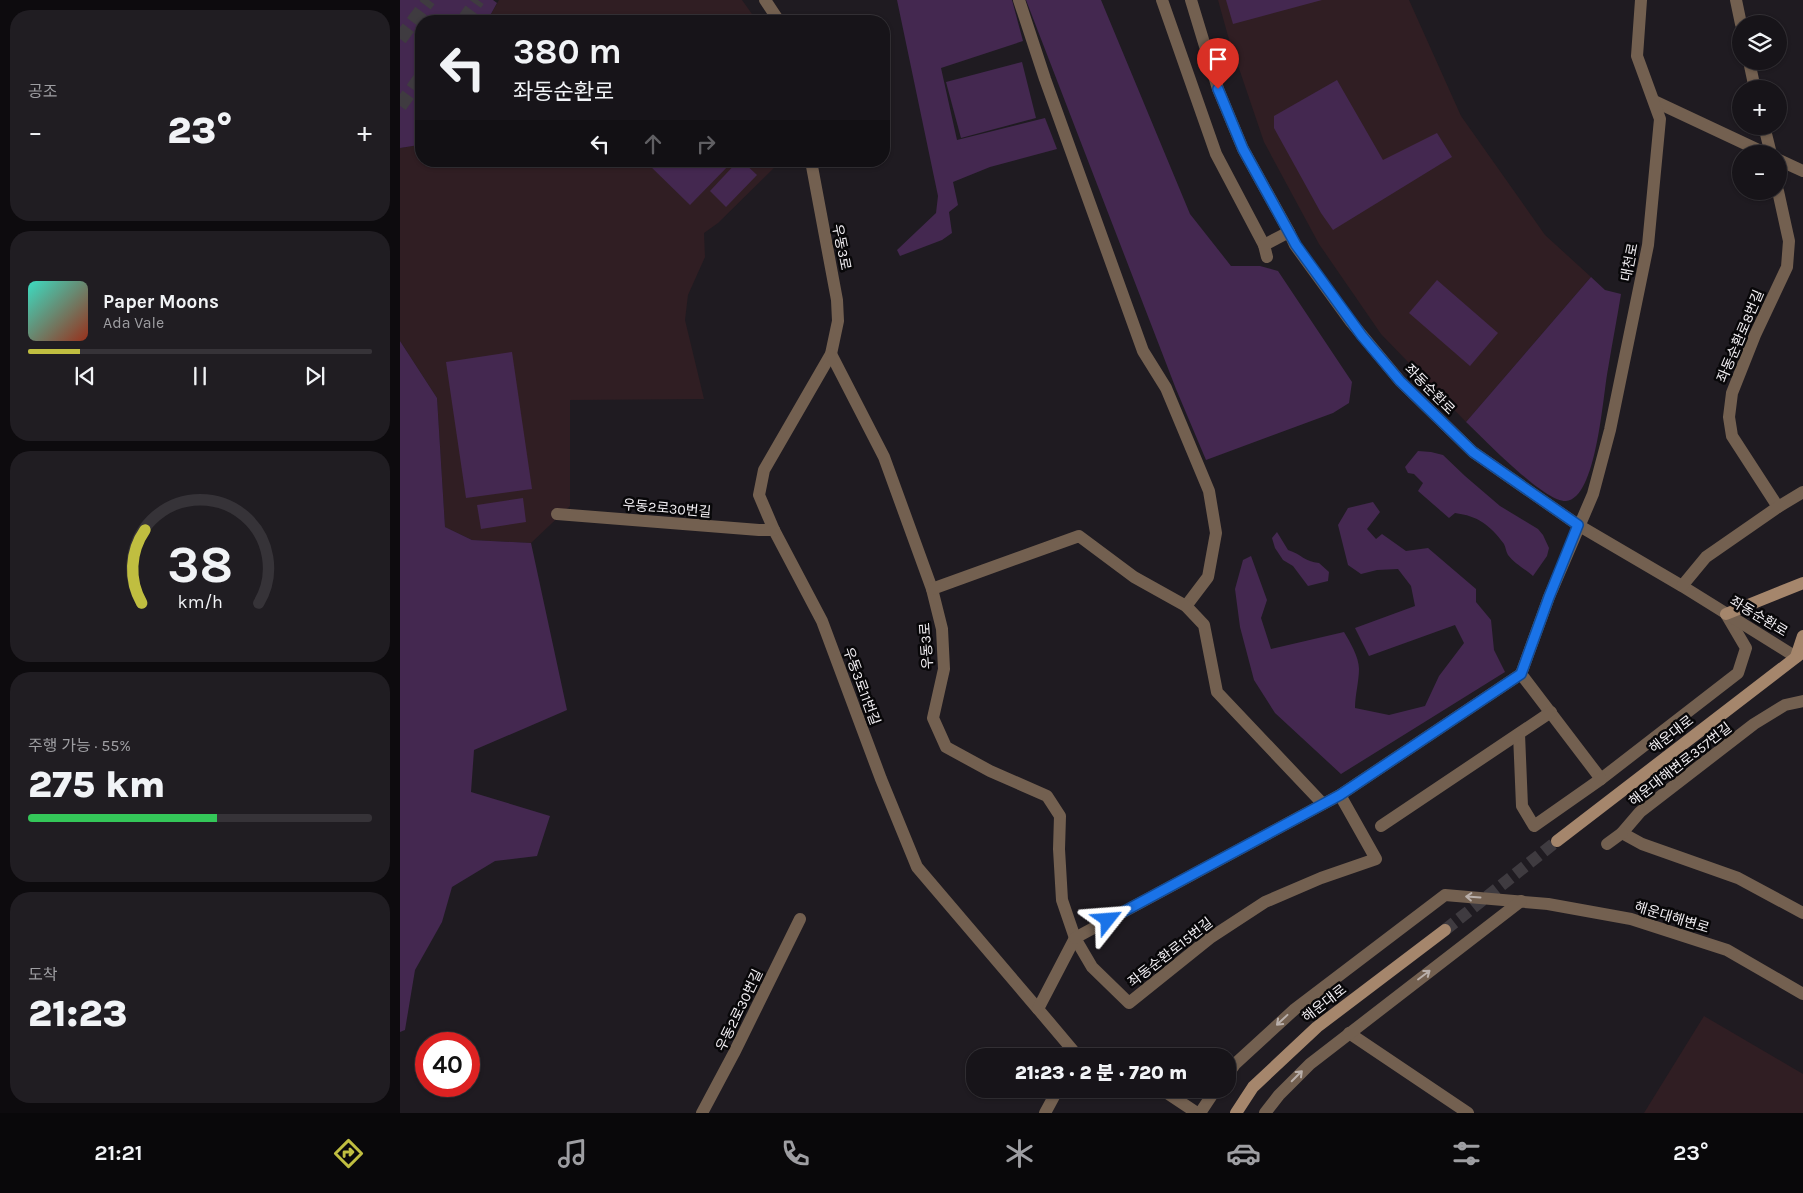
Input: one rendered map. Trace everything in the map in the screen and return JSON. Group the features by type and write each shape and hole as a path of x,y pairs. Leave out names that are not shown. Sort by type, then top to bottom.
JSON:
{"main road":[{"path":"1726,614 1803,583"},
{"path":"1801,657 1803,636"},
{"name":"해운대로","path":"1558,841 1801,657"},
{"name":"해운대로","path":"1236,1113 1254,1087 1317,1027 1445,930"}],"street":[{"path":"765,0 775,15"},
{"path":"1019,0 1045,79 1143,351 1166,388 1209,491 1216,534 1208,577 1186,606"},
{"path":"1162,0 1216,154 1265,251 1289,232"},
{"name":"좌동순환로","path":"1191,0 1218,89 1243,149 1296,245 1351,322 1400,381 1473,452 1578,525 1801,657"},
{"name":"대천로","path":"1578,525 1592,494 1610,430 1648,245 1660,119 1637,56 1641,0"},
{"path":"1736,0 1739,15"},
{"path":"1654,101 1747,145"},
{"path":"1787,164 1803,171"},
{"name":"우동3로","path":"812,167 837,300 838,321 831,354 884,457 932,588 942,629 944,669 933,718 946,747 990,771 1046,796 1060,816 1059,849 1062,900 1075,938"},
{"name":"좌동순환로8번길","path":"1778,507 1732,436 1729,417 1732,392 1755,336 1787,267 1789,241 1780,200"},
{"name":"우동3로11번길","path":"831,354 764,470 759,495 774,530 822,621 881,779 917,867 1038,1010"},
{"path":"1682,586 1706,557 1803,492"},
{"name":"우동2로30번길","path":"556,514 774,530"},
{"path":"1070,1048 1038,1010 1075,938 1340,795 1521,674 1578,525"},
{"path":"932,588 1079,536 1134,577 1186,606 1204,625 1216,692 1323,804"},
{"path":"1519,734 1522,806 1534,826 1602,779 1738,673 1746,648 1726,614"},
{"path":"1521,674 1602,779"},
{"name":"해운대해변로357번길","path":"1607,844 1622,833 1640,812 1754,724 1785,705 1803,701"},
{"path":"1381,826 1551,712"},
{"name":"좌동순환로15번길","path":"1075,938 1092,967 1129,1003 1210,938 1265,902 1321,878 1376,858 1340,795"},
{"path":"1622,833 1642,844 1738,878 1803,913"},
{"name":"해운대해변로","path":"1236,1063 1295,1008 1445,896 1521,900 1631,919 1727,950 1803,994"},
{"path":"1265,1113 1279,1094 1310,1064 1521,900"},
{"name":"우동2로30번길","path":"702,1113 800,920"},
{"path":"1349,1033 1468,1113"},
{"path":"1045,1113 1053,1098"},
{"path":"1175,1098 1198,1113 1209,1098"}],"shaded area":[{"path":"400,0 493,0 497,3 490,15 415,15 415,146 400,148"},
{"path":"499,0 742,0 753,15 490,15"},
{"path":"897,0 1012,0 1023,41 941,68 957,140 1045,118 1057,149 990,167 953,182 958,205 949,212 952,233 942,240 900,256 897,250 936,213 938,196"},
{"path":"1026,0 1101,0 1190,214 1231,266 1260,266 1278,271 1352,382 1349,403 1333,413 1206,460 1176,389"},
{"path":"1218,0 1409,0 1461,116 1545,235 1591,277 1466,422 1381,334 1319,244 1264,142 1228,36"},
{"path":"1226,0 1322,0 1233,24"},
{"path":"1022,62 1036,118 961,138 946,82"},
{"path":"1337,80 1383,160 1437,133 1452,157 1333,230 1321,213 1274,128 1274,116"},
{"path":"415,146 415,167 775,167 718,223 704,233 705,257 688,295 685,320 704,399 570,400 570,506 531,543 472,540 445,527 437,398 400,341 400,148"},
{"path":"651,167 727,167 690,205"},
{"path":"732,167 748,167 757,175 726,207 710,191"},
{"path":"1591,277 1605,290 1621,294 1601,421 1592,465 1585,483 1576,496 1566,501 1556,499 1529,481 1466,422"},
{"path":"1437,280 1498,333 1470,366 1409,313"},
{"path":"400,341 437,398 445,527 472,540 531,543 567,710 474,750 471,792 550,816 537,856 495,861 452,887 442,922 415,970 405,1030 400,1032"},
{"path":"512,352 532,489 466,498 446,362"},
{"path":"1418,451 1443,455 1500,506 1538,529 1549,548 1547,556 1533,576 1507,554 1504,544 1499,537 1483,523 1463,514 1455,513 1449,518 1418,491 1423,483 1414,474 1408,473 1405,467"},
{"path":"523,498 526,522 481,529 477,505"},
{"path":"1373,502 1380,512 1367,529 1376,539 1382,534 1406,551 1428,548 1476,589 1476,602 1491,620 1494,650 1505,672 1341,774 1275,713 1254,680 1240,627 1235,589 1243,560 1251,556 1267,600 1261,618 1271,649 1344,632 1359,664 1355,708 1389,715 1425,706 1439,676 1464,643 1455,625 1369,656 1355,628 1415,606 1411,586 1398,569 1377,570 1361,574 1348,565 1338,525 1348,508"},
{"path":"1277,532 1288,550 1310,561 1319,563 1329,572 1328,581 1308,586 1293,566 1283,560 1275,548 1272,538"},
{"path":"1704,1016 1803,1074 1803,1113 1644,1113"}],"tunnel":[{"path":"418,15 429,0"},
{"path":"467,15 478,0"},
{"path":"400,39 415,19"},
{"path":"400,106 415,85"},
{"path":"1445,930 1557,841"}],"route":[{"path":"1108,920 1340,795 1521,674 1578,525 1473,452 1400,381 1362,336 1296,245 1243,149 1218,89"}]}
